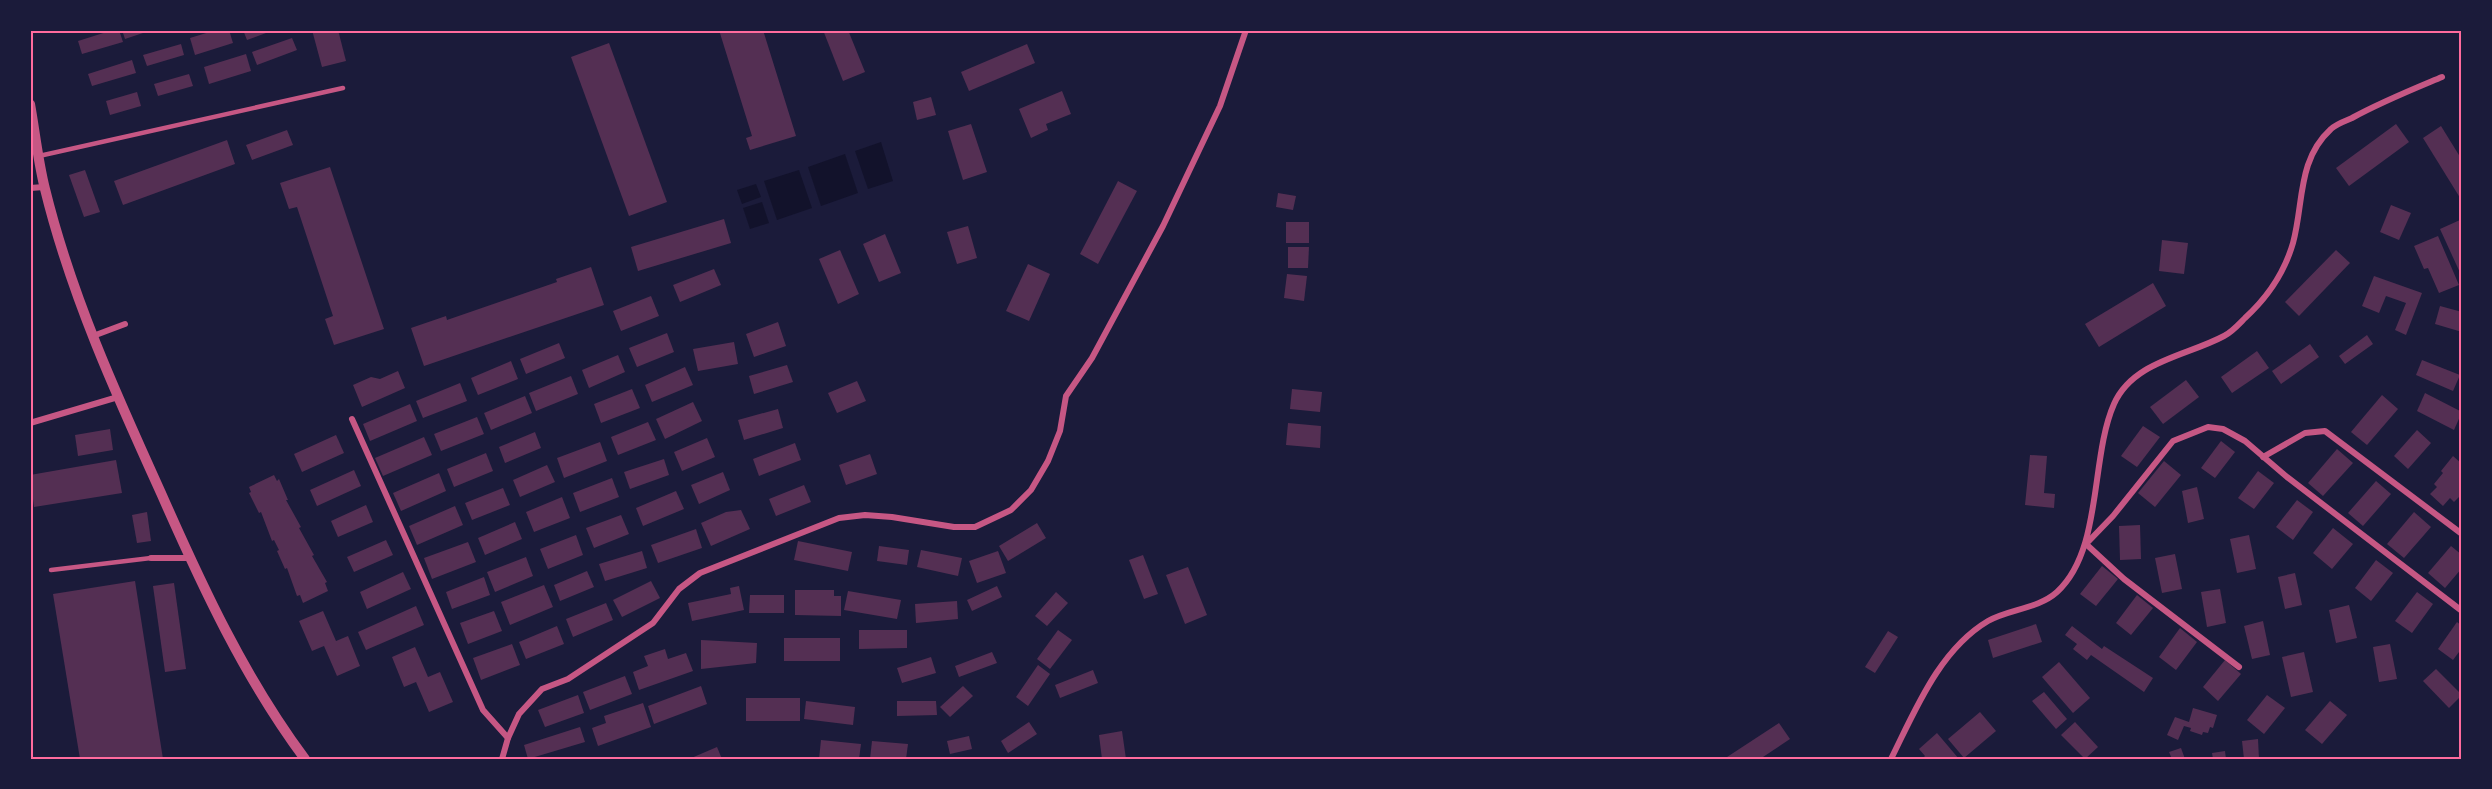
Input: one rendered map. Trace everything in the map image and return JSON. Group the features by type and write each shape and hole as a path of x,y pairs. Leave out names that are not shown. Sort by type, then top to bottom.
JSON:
{"street":[{"path":"502,759 508,738 519,714 542,689 568,679 653,623 679,589 700,573 839,518 883,516 954,527 975,527 1011,510 1031,490 1048,461 1060,431 1066,396 1092,358 1163,226 1220,106 1246,30"},
{"path":"2086,544 2103,445 2114,404 2127,383 2154,364 2227,335 2265,300 2279,278 2292,243 2307,161 2331,129 2382,101 2442,77"},
{"path":"30,104 44,187 74,288 118,397 215,613 243,665 281,727 305,759"},
{"path":"30,188 44,187"},
{"path":"93,336 125,324"},
{"path":"30,423 118,397"},
{"path":"352,419 483,710 508,738"},
{"path":"1891,759 1921,699 1953,651 1988,621 2032,605 2057,592 2070,574 2086,544 2113,516 2173,441 2208,427 2223,429 2245,441 2462,611"},
{"path":"2264,457 2305,433 2325,431 2462,534"},
{"path":"2086,544 2124,579 2239,667"},
{"path":"152,558 190,558"}],"lane":[{"path":"39,156 343,88"},
{"path":"51,570 152,558"}],"shaded area":[{"path":"881,142 893,181 868,189 855,151"},
{"path":"845,154 858,193 821,206 808,167"},
{"path":"799,170 812,208 777,220 764,181"},
{"path":"756,184 761,197 742,204 737,190"},
{"path":"762,202 769,223 750,229 743,208"}],"building":[{"path":"119,30 123,42 82,54 78,41"},
{"path":"122,30 152,30 125,39"},
{"path":"216,30 229,30 233,43 195,55 190,38"},
{"path":"243,30 274,30 247,40"},
{"path":"312,30 338,30 346,61 322,67"},
{"path":"719,30 763,30 796,136 750,150 746,138 752,136"},
{"path":"823,30 848,30 865,72 843,81"},
{"path":"292,38 297,50 257,65 252,52"},
{"path":"609,43 667,202 629,216 571,57"},
{"path":"181,44 184,55 147,66 143,55"},
{"path":"1027,44 1035,63 969,91 961,72"},
{"path":"246,54 251,71 209,84 204,67"},
{"path":"132,60 136,73 92,86 88,74"},
{"path":"189,74 193,86 158,96 154,84"},
{"path":"1062,91 1071,114 1046,124 1048,130 1031,138 1019,109"},
{"path":"137,92 141,106 110,115 106,101"},
{"path":"931,97 936,115 917,120 913,102"},
{"path":"971,124 987,172 963,180 948,131"},
{"path":"2396,124 2409,142 2349,186 2336,168"},
{"path":"2441,126 2462,160 2462,201 2423,138"},
{"path":"287,130 293,145 252,160 246,145"},
{"path":"227,140 235,164 123,205 114,181"},
{"path":"330,167 384,329 334,345 325,319 333,316 297,207 289,209 280,183"},
{"path":"85,170 100,212 84,217 69,175"},
{"path":"1118,181 1137,191 1098,264 1080,254"},
{"path":"1278,193 1296,196 1293,210 1276,207"},
{"path":"2391,205 2411,213 2399,240 2380,232"},
{"path":"724,219 731,243 638,271 631,247"},
{"path":"2460,220 2462,225 2462,277 2440,229"},
{"path":"1286,222 1309,222 1309,243 1286,243"},
{"path":"968,226 977,258 957,264 947,232"},
{"path":"885,234 901,273 879,282 863,244"},
{"path":"2438,236 2459,285 2439,293 2428,268 2424,269 2414,246"},
{"path":"2162,240 2188,243 2184,274 2159,271"},
{"path":"1288,247 1309,247 1308,268 1288,268"},
{"path":"840,250 859,294 838,304 819,259"},
{"path":"2336,250 2350,263 2299,316 2285,302"},
{"path":"1028,264 1050,274 1029,321 1006,311"},
{"path":"591,267 604,305 424,366 411,328 446,316 447,320 557,282 556,279"},
{"path":"714,269 721,285 680,302 673,285"},
{"path":"1287,274 1307,276 1304,301 1284,298"},
{"path":"2374,276 2422,293 2406,335 2395,330 2406,303 2386,296 2379,313 2362,306"},
{"path":"2153,283 2166,306 2099,347 2085,324"},
{"path":"651,296 659,316 621,331 613,311"},
{"path":"2440,306 2462,312 2462,332 2435,324"},
{"path":"778,322 786,346 754,357 746,334"},
{"path":"667,333 674,352 637,367 629,348"},
{"path":"2367,335 2373,344 2345,364 2339,356"},
{"path":"734,342 738,364 698,371 693,349"},
{"path":"559,343 565,358 526,374 520,359"},
{"path":"2310,344 2319,357 2281,384 2272,371"},
{"path":"2257,351 2269,368 2232,393 2221,377"},
{"path":"618,355 625,372 589,388 582,370"},
{"path":"2422,360 2460,375 2453,391 2416,375"},
{"path":"511,361 518,379 478,395 471,378"},
{"path":"787,365 793,382 754,394 749,376"},
{"path":"685,367 693,385 652,402 645,385"},
{"path":"398,371 405,388 362,407 353,385 371,377 380,379"},
{"path":"571,376 578,394 536,411 529,393"},
{"path":"2186,380 2199,397 2163,424 2150,407"},
{"path":"857,381 866,401 837,413 828,393"},
{"path":"460,383 467,401 423,418 416,401"},
{"path":"632,389 640,408 601,423 594,404"},
{"path":"1292,389 1322,392 1320,412 1290,409"},
{"path":"2425,393 2462,412 2454,430 2417,411"},
{"path":"2382,395 2398,409 2367,445 2351,432"},
{"path":"525,396 532,413 491,430 484,413"},
{"path":"693,402 702,421 665,439 656,419"},
{"path":"410,404 417,421 370,441 363,424"},
{"path":"778,409 783,428 744,440 738,420"},
{"path":"477,417 484,434 441,451 434,434"},
{"path":"648,422 656,440 618,455 611,437"},
{"path":"1288,423 1321,426 1320,448 1286,445"},
{"path":"2143,426 2160,437 2137,467 2121,456"},
{"path":"110,429 113,450 78,456 75,435"},
{"path":"2417,430 2431,443 2408,469 2394,456"},
{"path":"535,432 541,448 505,463 499,447"},
{"path":"336,435 344,453 302,472 294,454"},
{"path":"424,437 432,455 383,476 375,458"},
{"path":"707,438 715,457 682,471 674,452"},
{"path":"2221,441 2235,452 2215,478 2201,468"},
{"path":"600,442 607,461 564,478 557,458"},
{"path":"795,443 801,460 759,476 753,459"},
{"path":"2337,449 2353,463 2323,496 2308,483"},
{"path":"486,453 493,471 454,487 447,469"},
{"path":"870,454 877,474 846,485 839,465"},
{"path":"2030,455 2047,456 2044,493 2055,494 2054,508 2025,505"},
{"path":"2453,456 2462,464 2462,494 2454,502 2450,498 2443,506 2430,494 2437,487 2434,484 2443,473 2441,471"},
{"path":"664,459 669,475 630,489 624,472"},
{"path":"116,460 122,493 34,507 30,475"},
{"path":"2164,461 2181,475 2155,507 2138,493"},
{"path":"547,465 555,482 520,497 513,480"},
{"path":"354,470 361,486 317,506 310,490"},
{"path":"2258,471 2274,483 2254,509 2238,498"},
{"path":"723,472 730,490 699,504 691,485"},
{"path":"439,473 446,491 401,511 393,493"},
{"path":"274,475 277,481 279,479 288,500 286,500 314,555 312,556 327,582 325,583 328,591 303,603 300,595 297,596 287,568 285,569 277,551 279,550 274,540 272,541 261,512 259,513 249,493 251,492 249,487"},
{"path":"612,478 619,497 580,512 573,493"},
{"path":"2376,481 2391,494 2363,526 2348,513"},
{"path":"804,485 811,502 776,516 769,499"},
{"path":"2197,487 2204,519 2188,523 2182,491"},
{"path":"503,488 510,505 472,520 465,503"},
{"path":"676,491 684,509 643,526 636,508"},
{"path":"562,497 570,518 534,532 526,512"},
{"path":"2297,500 2313,512 2293,540 2276,527"},
{"path":"366,505 373,522 338,537 331,521"},
{"path":"455,506 463,525 417,545 409,526"},
{"path":"741,510 750,529 711,546 701,523 726,512"},
{"path":"147,512 151,541 137,543 132,515"},
{"path":"2414,512 2431,527 2404,558 2387,544"},
{"path":"621,515 629,534 594,548 586,528"},
{"path":"515,522 522,539 485,555 478,538"},
{"path":"1037,523 1046,538 1008,561 999,546"},
{"path":"2140,525 2141,559 2120,560 2119,526"},
{"path":"2333,528 2353,544 2332,569 2313,553"},
{"path":"696,529 702,548 658,563 651,545"},
{"path":"576,535 583,555 548,569 540,549"},
{"path":"2249,535 2256,569 2237,573 2230,539"},
{"path":"386,540 393,555 354,572 347,557"},
{"path":"798,541 852,552 848,571 794,560"},
{"path":"468,542 476,562 432,579 424,558"},
{"path":"879,546 909,550 907,565 877,561"},
{"path":"2451,546 2462,555 2462,568 2445,588 2428,573"},
{"path":"921,550 962,558 958,576 917,567"},
{"path":"642,551 647,568 605,581 599,564"},
{"path":"998,551 1006,573 977,583 969,561"},
{"path":"2175,554 2182,589 2162,593 2155,558"},
{"path":"1143,555 1158,594 1144,599 1129,560"},
{"path":"526,557 533,576 495,592 487,572"},
{"path":"2376,560 2393,573 2371,601 2355,588"},
{"path":"2102,566 2118,579 2096,606 2080,594"},
{"path":"1188,567 1207,615 1185,624 1166,575"},
{"path":"587,571 594,587 560,601 554,585"},
{"path":"403,572 411,589 367,609 360,592"},
{"path":"2295,573 2302,605 2285,609 2278,577"},
{"path":"484,577 490,595 452,609 446,592"},
{"path":"135,581 163,759 80,759 53,594"},
{"path":"651,581 660,598 622,617 613,600"},
{"path":"174,583 186,669 165,672 153,586"},
{"path":"544,585 553,607 510,625 501,602"},
{"path":"739,586 744,610 692,621 688,603 731,594 730,588"},
{"path":"997,586 1002,597 972,611 967,600"},
{"path":"2220,589 2226,623 2207,627 2201,592"},
{"path":"795,590 834,590 834,596 841,596 841,616 795,615"},
{"path":"848,591 901,600 897,619 844,610"},
{"path":"1056,592 1068,603 1047,626 1035,616"},
{"path":"2417,592 2433,604 2412,633 2395,621"},
{"path":"750,595 784,595 784,613 749,613"},
{"path":"2137,595 2153,608 2131,635 2116,623"},
{"path":"957,601 958,619 916,623 915,604"},
{"path":"606,603 613,620 573,637 566,619"},
{"path":"2349,605 2357,638 2336,643 2329,610"},
{"path":"416,606 424,625 366,650 358,632"},
{"path":"323,611 336,641 348,636 360,666 337,676 324,646 312,651 299,621"},
{"path":"494,611 502,631 468,644 460,623"},
{"path":"2263,621 2270,655 2252,659 2244,626"},
{"path":"2457,622 2462,626 2462,648 2453,660 2438,649"},
{"path":"2036,624 2042,642 1993,658 1988,640"},
{"path":"557,626 564,644 526,659 519,642"},
{"path":"2072,626 2102,649 2104,646 2153,678 2144,692 2091,655 2087,660 2073,649 2077,644 2065,635"},
{"path":"2180,628 2197,642 2176,670 2159,657"},
{"path":"859,630 907,630 907,648 859,649"},
{"path":"1058,630 1072,640 1050,669 1037,659"},
{"path":"1888,631 1898,637 1875,673 1865,667"},
{"path":"784,638 840,638 840,661 784,661"},
{"path":"701,640 757,643 756,663 701,669"},
{"path":"512,644 520,665 481,680 473,658"},
{"path":"2390,644 2397,679 2379,682 2373,647"},
{"path":"415,647 428,677 440,672 453,702 429,712 416,682 404,687 392,657"},
{"path":"665,649 668,659 686,653 693,671 639,690 633,672 648,666 644,656"},
{"path":"992,652 997,663 959,677 955,666"},
{"path":"2304,652 2313,692 2291,697 2282,657"},
{"path":"931,657 936,673 902,683 897,668"},
{"path":"2225,660 2241,674 2218,701 2203,687"},
{"path":"2059,662 2090,698 2073,713 2042,677"},
{"path":"1038,665 1050,674 1028,706 1016,697"},
{"path":"2436,669 2462,695 2449,708 2423,681"},
{"path":"1093,670 1098,683 1060,698 1055,685"},
{"path":"625,676 632,694 590,710 583,692"},
{"path":"701,686 707,704 654,724 648,706"},
{"path":"963,686 973,696 950,717 940,707"},
{"path":"2044,692 2067,719 2056,729 2032,701"},
{"path":"578,695 584,713 545,727 538,710"},
{"path":"2267,695 2285,708 2264,734 2247,720"},
{"path":"746,698 800,698 800,721 746,721"},
{"path":"806,701 855,707 853,725 804,719"},
{"path":"897,701 936,701 937,715 897,716"},
{"path":"2330,701 2347,715 2322,744 2305,730"},
{"path":"643,703 651,727 598,746 592,728 606,723 604,716"},
{"path":"2193,708 2217,715 2213,728 2210,727 2208,733 2203,732 2202,735 2184,726 2178,740 2167,735 2175,717 2189,722"},
{"path":"1980,712 1996,731 1964,758 1948,739"},
{"path":"1029,722 1037,734 1008,753 1001,741"},
{"path":"2075,722 2098,747 2085,759 2061,735"},
{"path":"1779,723 1790,739 1760,759 1724,759"},
{"path":"580,727 585,742 528,759 524,745"},
{"path":"1122,731 1126,759 1102,759 1099,735"},
{"path":"1937,733 1959,759 1922,759 1925,756 1919,749"},
{"path":"969,736 972,749 950,754 947,741"},
{"path":"2258,739 2259,759 2244,759 2242,741"},
{"path":"821,740 861,744 859,759 819,759"},
{"path":"872,741 908,744 906,759 870,759"},
{"path":"717,747 722,759 689,759"},
{"path":"2181,748 2185,759 2172,759 2169,752"},
{"path":"2225,751 2226,759 2213,759 2212,753"}]}
